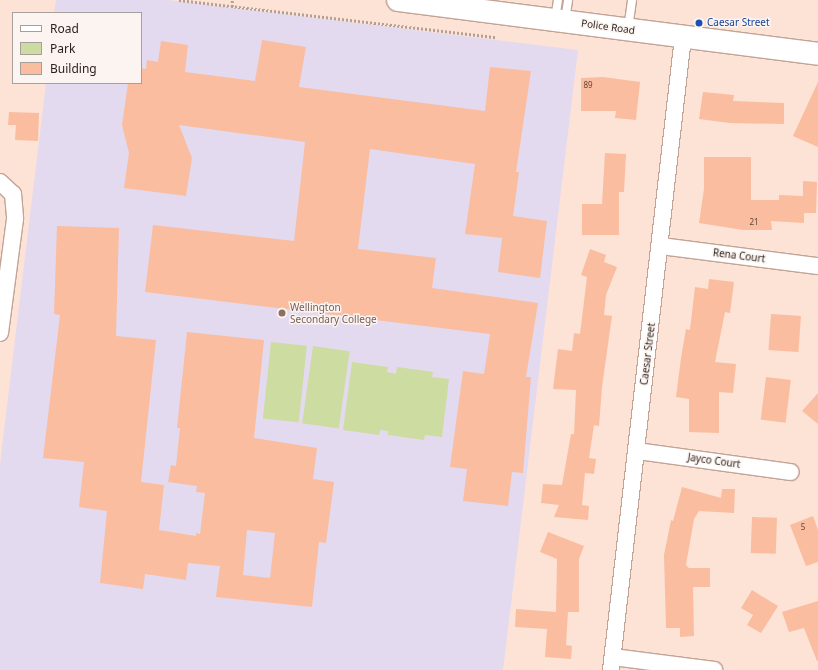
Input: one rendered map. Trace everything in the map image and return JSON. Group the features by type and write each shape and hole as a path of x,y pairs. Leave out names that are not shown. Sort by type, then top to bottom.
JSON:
{"main road":[{"name":"Police Road","path":"398,0 561,10 628,30 818,54"}],"street":[{"name":"Caesar Street","path":"612,664 684,37"},
{"path":"0,182 13,194 15,218 0,333"},
{"name":"Rena Court","path":"661,246 818,266"},
{"name":"Jayco Court","path":"637,451 791,472"},
{"path":"612,664 714,670"}],"lane":[{"path":"628,30 632,0"}],"path":[{"path":"179,0 496,37"},
{"path":"232,0 232,7"}],"shaded area":[{"name":"Wellington Secondary College","path":"56,0 168,0 578,50 503,670 0,670 0,464 46,84 142,84 142,12 54,12"}],"green space":[{"path":"271,342 307,346 299,422 263,419"},
{"path":"313,346 350,351 339,428 302,423"},
{"path":"352,362 388,367 387,372 396,374 397,367 433,372 432,377 449,379 442,437 425,435 424,440 388,435 388,431 380,430 379,435 343,430"}],"building":[{"path":"262,40 306,47 299,87 485,111 490,67 531,71 516,172 519,172 513,216 547,221 540,278 498,272 502,238 465,234 475,164 370,149 358,249 436,258 432,288 538,303 526,377 531,377 523,473 512,472 508,506 463,501 467,469 450,467 463,371 484,374 490,334 145,292 153,225 294,241 305,142 179,125 192,158 186,196 124,188 129,153 122,125 128,84 142,84 142,68 146,69 147,60 158,62 161,41 188,45 185,72 255,81"},
{"path":"603,77 640,82 636,120 615,118 616,111 581,111 581,78"},
{"path":"818,82 818,147 793,136"},
{"path":"703,92 734,95 733,101 784,103 784,124 730,123 699,119"},
{"path":"9,112 39,113 38,141 15,140 16,125 8,125"},
{"path":"605,153 626,154 624,192 619,192 619,235 582,235 582,204 602,204"},
{"path":"704,157 751,157 751,200 779,200 779,195 803,196 803,181 817,182 816,213 804,213 804,223 771,221 772,230 743,230 699,223 704,189"},
{"path":"57,226 119,228 116,336 156,340 141,482 164,485 159,530 196,536 196,533 200,534 205,493 196,492 197,486 168,482 171,465 176,466 180,428 177,428 187,332 264,340 254,438 317,448 313,479 334,482 326,543 319,542 312,607 216,597 220,566 188,563 186,580 145,574 143,589 100,583 107,511 79,507 84,462 43,458 60,315 54,314","holes":["247,530 275,533 270,578 243,575"]},
{"path":"590,249 606,255 604,262 617,267 606,295 604,315 612,316 602,387 599,426 594,425 589,458 596,459 594,474 585,473 582,505 589,506 588,520 554,517 559,505 541,503 543,484 562,485 571,434 574,434 576,390 553,389 558,349 572,351 574,333 580,334 587,277 581,275"},
{"path":"709,279 734,282 730,313 725,312 715,362 736,364 733,393 719,392 719,433 689,432 689,399 676,397 686,329 690,330 695,287 708,289"},
{"path":"771,314 801,316 798,352 768,350"},
{"path":"766,377 791,380 786,423 761,420"},
{"path":"818,393 818,424 802,411"},
{"path":"682,487 721,498 722,489 735,489 734,513 699,511 694,519 686,565 689,568 710,568 710,587 693,587 694,636 680,637 680,628 666,628 664,555 671,520 673,521"},
{"path":"813,516 818,530 818,562 806,566 790,525"},
{"path":"752,517 777,518 776,554 751,553"},
{"path":"548,532 584,546 579,559 579,612 568,612 566,645 572,646 571,659 545,657 547,629 515,627 516,609 556,612 557,559 540,552"},
{"path":"752,590 778,606 761,633 747,625 753,615 741,608"},
{"path":"818,601 817,661 804,628 789,632 782,612"}],"place":[{"name":"Caesar Street","path":"699,23"},
{"name":"Wellington Secondary College","path":"282,313"}]}
